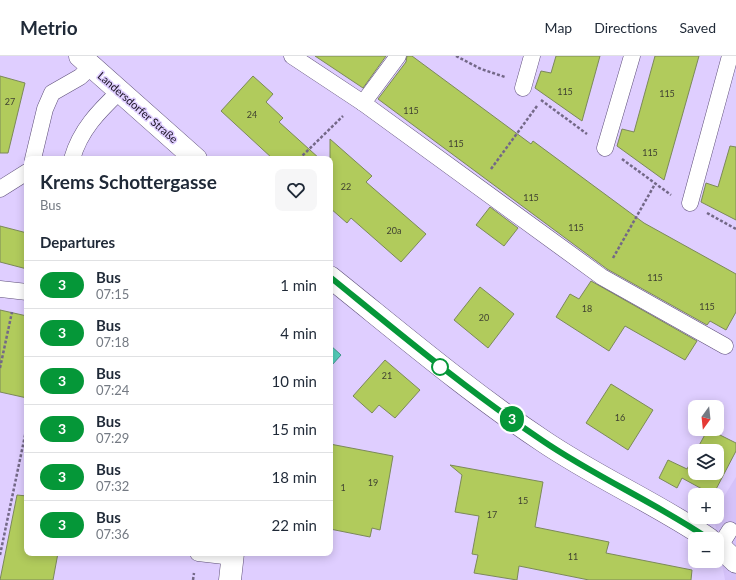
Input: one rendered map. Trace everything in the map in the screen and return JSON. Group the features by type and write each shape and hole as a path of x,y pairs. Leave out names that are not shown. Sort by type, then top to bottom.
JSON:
{"main road":[{"name":"Landersdorfer Straße","path":"86,61 193,156"},
{"path":"333,279 439,366 497,410 591,471 704,532"},
{"path":"724,546 736,562"},
{"path":"230,580 233,556"}],"lane":[{"path":"292,56 363,103 602,277 725,346"},
{"path":"363,103 398,56"},
{"path":"523,88 532,56"},
{"path":"605,148 632,56"},
{"path":"690,203 730,56"},
{"path":"33,156 45,109 52,93 76,81 86,61"},
{"path":"73,156 77,143 92,119 120,91"},
{"path":"0,189 24,174"},
{"path":"0,289 22,291"}],"path":[{"path":"478,187 541,101"},
{"path":"302,156 353,107 363,103"},
{"path":"602,277 655,184"},
{"path":"0,368 22,291"},
{"path":"0,556 24,440"}],"shaded area":[{"path":"333,348 341,355 333,364"},
{"path":"736,477 736,580 725,580 723,568 724,532 717,532 715,524 724,524 724,497"}],"building":[{"path":"315,56 386,56 363,88"},
{"path":"407,56 412,56 531,144 533,141 644,223 736,274 736,312 726,330 710,321 707,325 607,269 378,99 406,62"},
{"path":"556,56 600,56 582,121 535,88 541,71 551,73"},
{"path":"655,56 699,56 664,180 617,146 622,129 634,132"},
{"path":"0,76 25,83 8,153 0,153"},
{"path":"253,76 273,94 266,102 283,118 279,122 317,156 270,156 221,111"},
{"path":"330,139 372,176 366,182 426,234 401,262 351,218 347,223 333,211 333,156 330,156"},
{"path":"730,146 736,147 736,220 701,202 706,183 718,187"},
{"path":"490,207 518,228 504,246 476,225"},
{"path":"0,226 24,232 24,268 0,262"},
{"path":"591,281 697,341 685,360 625,326 609,351 556,317 570,294 579,299"},
{"path":"480,287 514,314 488,348 454,320"},
{"path":"0,310 24,315 24,397 0,392"},
{"path":"385,360 420,390 395,418 379,405 372,413 353,396"},
{"path":"611,384 653,410 628,450 586,423"},
{"path":"704,436 722,436 736,443 736,451 724,474 724,444 700,444"},
{"path":"333,445 393,456 380,530 372,528 370,537 333,530"},
{"path":"668,460 687,469 688,467 688,480 721,480 717,488 700,488 682,478 677,488 659,478"},
{"path":"450,465 543,482 535,527 609,542 606,553 692,570 691,580 589,580 519,566 517,580 474,573 478,555 472,554 479,516 455,512 462,475"},
{"path":"17,495 24,496 24,556 57,556 53,580 0,580"}],"bus line":[{"name":"3","path":"333,279 439,366 497,410 544,442 591,471 698,532"}]}
